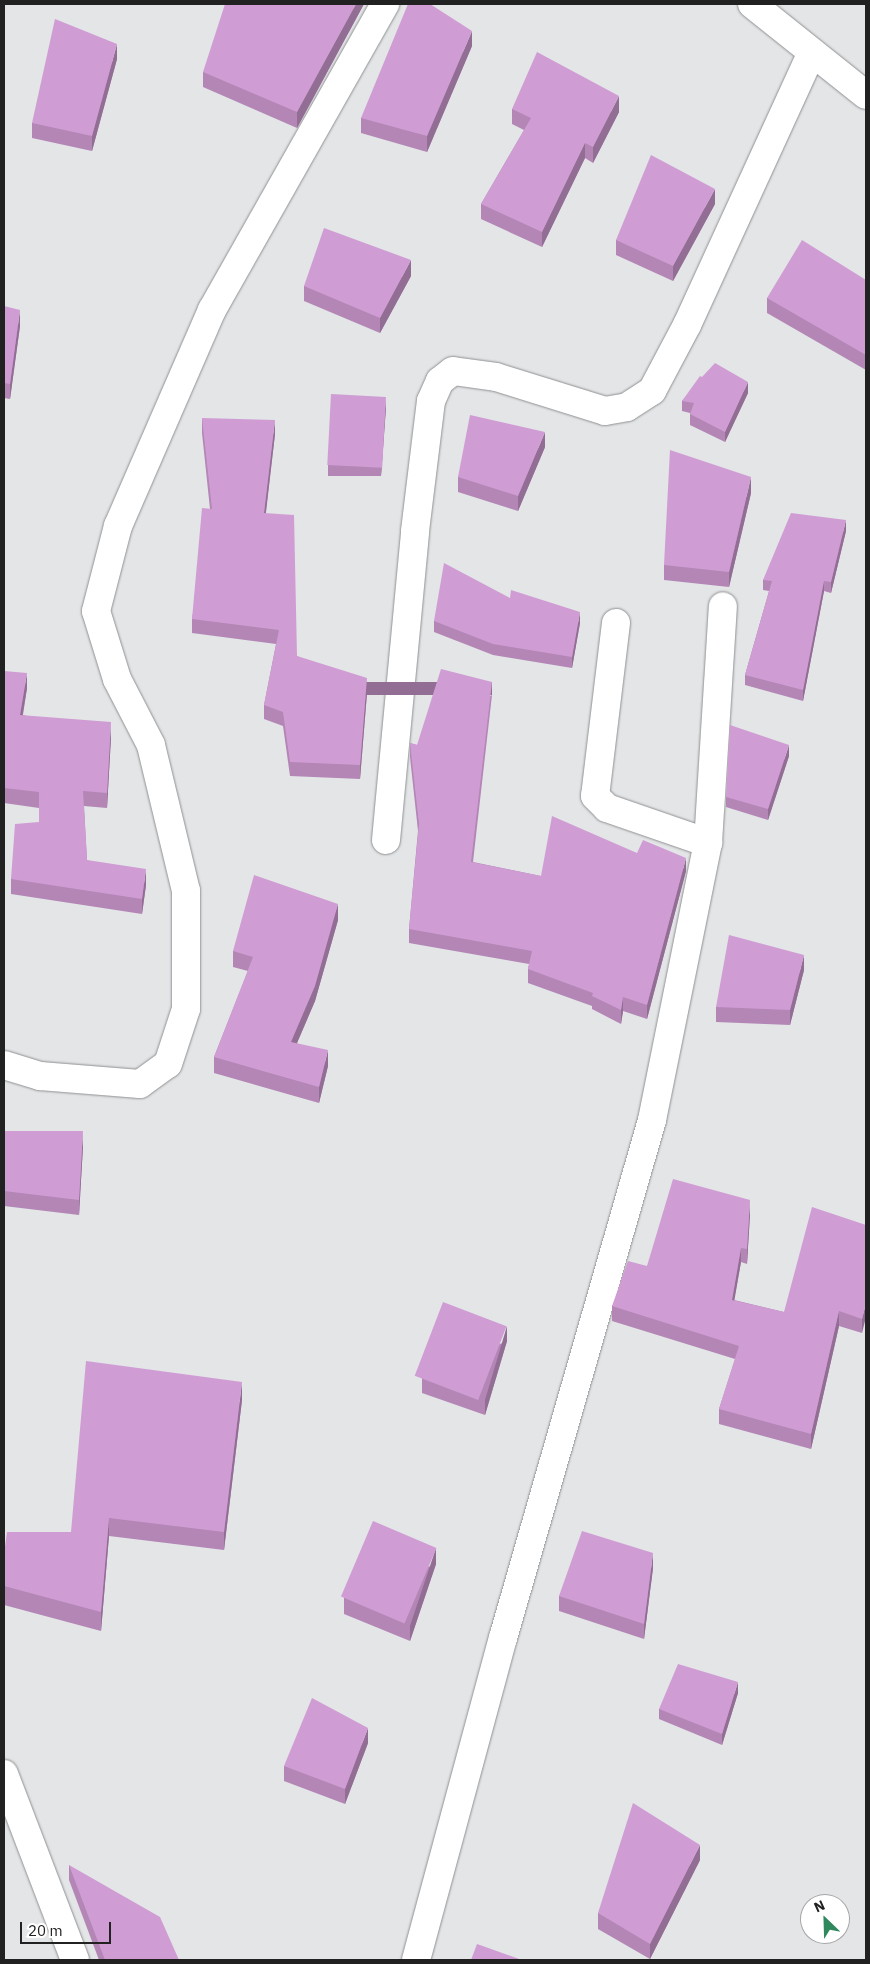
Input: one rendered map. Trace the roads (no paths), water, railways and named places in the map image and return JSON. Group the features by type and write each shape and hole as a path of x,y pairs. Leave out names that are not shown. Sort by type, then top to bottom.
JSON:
{"street":[{"path":"4,1065 40,1076 140,1084 168,1064 186,1009 186,891 151,746 117,679 96,611 118,526 212,310 385,4"},
{"path":"752,4 866,94"},
{"path":"386,840 414,531 431,401 440,381 453,371 496,377 605,411 627,407 652,391 687,325 812,52"},
{"path":"416,1960 504,1638 652,1120 708,843 723,606"},
{"path":"616,623 596,796 607,808 708,843"},
{"path":"4,1774 75,1960"}]}
